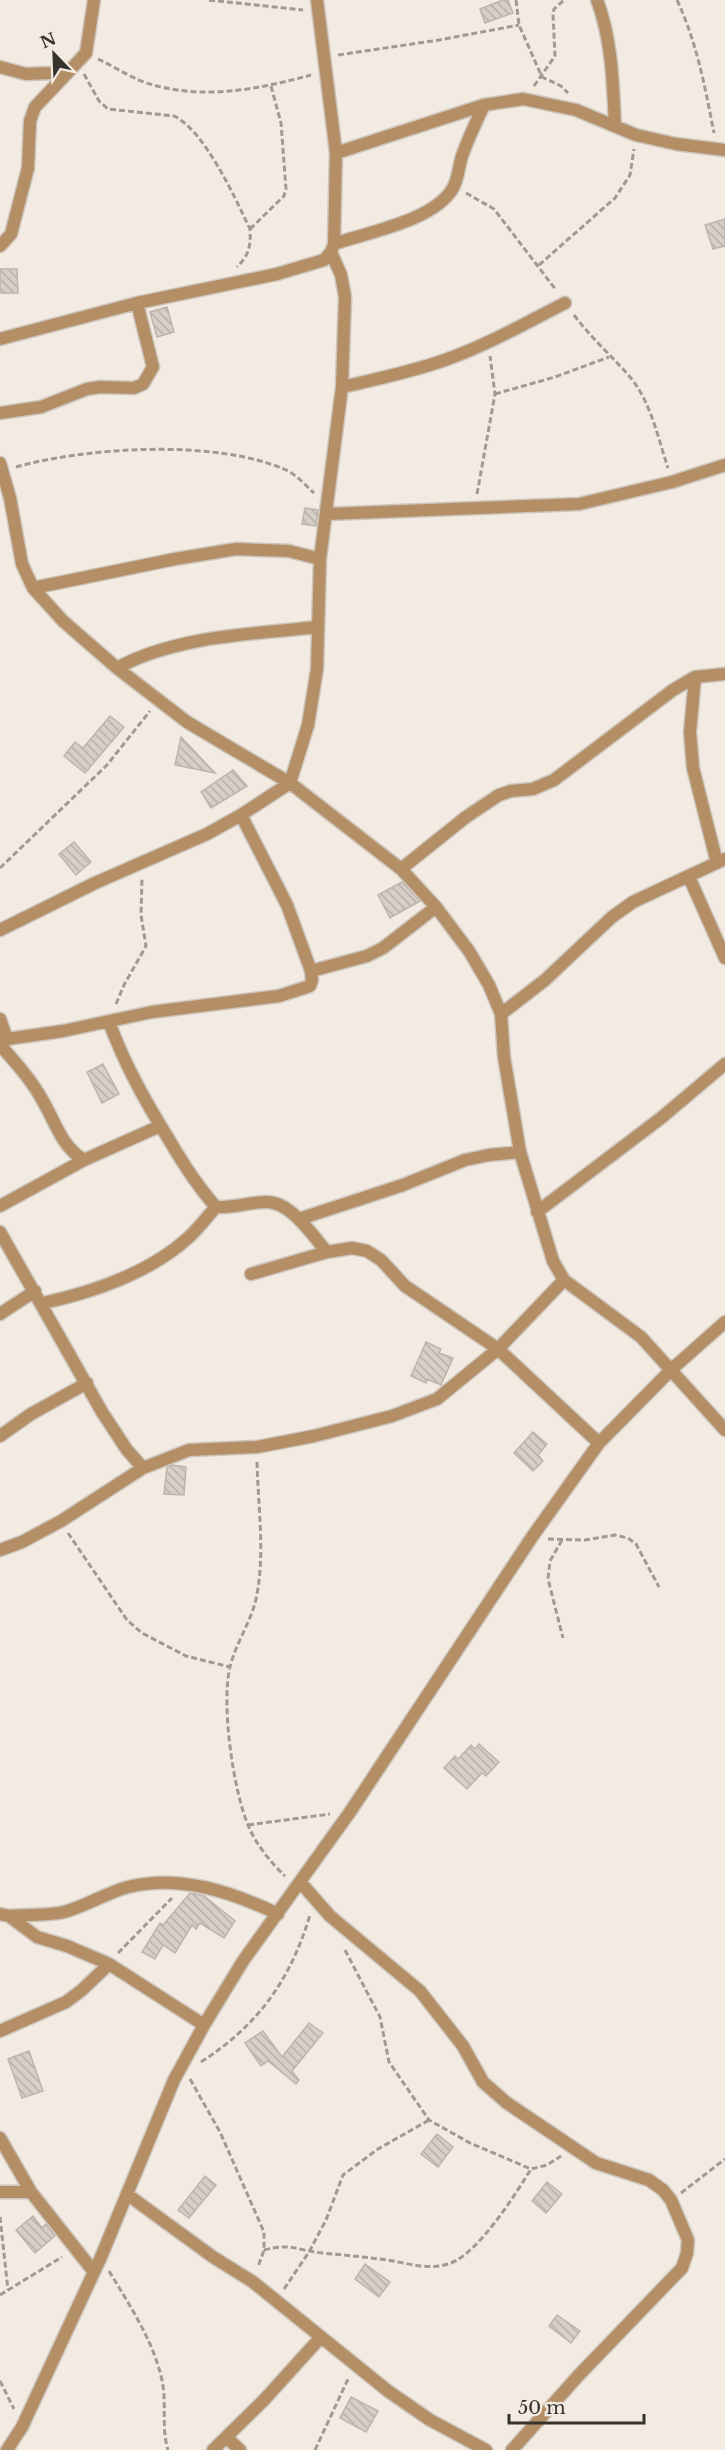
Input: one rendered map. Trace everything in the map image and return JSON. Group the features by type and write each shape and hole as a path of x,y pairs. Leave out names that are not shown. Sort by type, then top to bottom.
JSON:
{"street":[{"path":"0,246 10,234 28,168 30,121 35,107 78,61 94,0"},
{"path":"597,0 606,33 612,76 615,126"},
{"path":"0,930 241,815 290,783 308,725 316,669 320,559 342,387 345,297 333,248 336,153 318,6"},
{"path":"0,67 26,74 51,73 78,61"},
{"path":"336,153 484,105 523,99 576,110 636,135 721,150"},
{"path":"0,339 137,303 276,274 324,260 333,248 426,213 454,188 465,150 484,105"},
{"path":"0,413 41,407 87,389 134,388 143,384 153,367 137,303"},
{"path":"342,387 405,373 446,360 488,342 565,303"},
{"path":"327,512 474,510 579,504 672,482 725,465"},
{"path":"1,467 5,498 22,564 33,588 63,621 117,668 187,722 290,783 401,869 436,907 469,951 489,985 501,1014 504,1057 520,1152 537,1212 554,1261 564,1280 641,1337 725,1430"},
{"path":"33,588 236,549 289,551 320,559"},
{"path":"117,668 138,657 181,645 318,627"},
{"path":"401,869 499,795 511,791 533,789 554,780 673,690 695,677 725,674"},
{"path":"501,1014 545,980 612,917 633,902 721,861 693,768 690,732 695,677"},
{"path":"3,1044 152,1011 279,996 310,986 311,971 287,905 241,815"},
{"path":"689,877 725,958"},
{"path":"311,971 367,956 383,948 436,907"},
{"path":"0,1019 3,1044 27,1075 67,1146 74,1155 84,1160"},
{"path":"109,1022 123,1061 140,1093 201,1188 216,1207 231,1208 267,1202 277,1204 299,1218 327,1252"},
{"path":"537,1212 662,1118 725,1064"},
{"path":"0,1206 84,1160 160,1126"},
{"path":"299,1218 403,1185 465,1160 520,1152"},
{"path":"43,1303 77,1296 112,1284 167,1255 189,1237 216,1207"},
{"path":"0,1232 127,1450 144,1468"},
{"path":"251,1274 327,1252 352,1248 367,1251 381,1260 405,1286 498,1349 599,1443"},
{"path":"0,1550 22,1542 61,1521 144,1468 189,1450 257,1447 314,1436 392,1416 437,1399 498,1349 564,1280"},
{"path":"0,1314 35,1290"},
{"path":"21,2450 10,2444 22,2427 101,2257 174,2080 243,1961 350,1812 532,1537 599,1443 672,1369 725,1322"},
{"path":"0,1436 31,1414 87,1383"},
{"path":"4,1915 64,1912 126,1888 171,1881 257,1904 278,1914"},
{"path":"299,1886 330,1916 420,1991 463,2046 483,2082 507,2103 596,2163 649,2180 663,2190 671,2200 688,2240 687,2253 681,2268 578,2376 512,2450"},
{"path":"4,1915 37,1937 67,1946 109,1964 204,2025"},
{"path":"0,2031 66,2002 109,1964"},
{"path":"0,2138 31,2192 94,2272"},
{"path":"0,2192 31,2192"},
{"path":"128,2195 213,2257 253,2282 357,2366 430,2420 472,2446 486,2450"},
{"path":"213,2450 264,2400 321,2337"},
{"path":"226,2437 240,2450"}],"path":[{"path":"209,0 318,6"},
{"path":"516,0 519,25 542,77 565,88 576,110"},
{"path":"523,99 542,77 555,56 554,9 564,0"},
{"path":"677,0 690,29 721,150"},
{"path":"325,57 382,50 519,25"},
{"path":"78,61 177,91 210,93 271,86 327,70"},
{"path":"78,61 99,101 108,109 174,116 183,120 208,151 250,229 251,245 248,253 220,284"},
{"path":"250,229 284,196 286,189 281,123 271,86"},
{"path":"538,266 615,198 630,175 636,135"},
{"path":"454,188 494,209 583,328 631,378 643,399 672,482"},
{"path":"474,510 495,394 488,342"},
{"path":"495,394 555,377 609,357"},
{"path":"1,467 119,450 209,452 249,456 288,471 315,494 327,512"},
{"path":"0,868 107,765 159,700"},
{"path":"109,1022 124,986 146,946 141,915 142,864"},
{"path":"257,1447 258,1512 262,1555 257,1597 230,1667 227,1698 231,1749 235,1780 248,1826 274,1865 299,1886"},
{"path":"61,1521 127,1620 142,1633 186,1656 230,1667"},
{"path":"532,1537 585,1540 615,1535 628,1538 636,1544 659,1587"},
{"path":"562,1540 550,1561 548,1579 563,1638"},
{"path":"248,1826 314,1815 350,1812"},
{"path":"109,1964 185,1883"},
{"path":"174,2080 228,2045 256,2018 274,1995 293,1958 315,1899"},
{"path":"344,1948 380,2018 389,2062 429,2120 470,2143 531,2169 548,2165 574,2148"},
{"path":"186,2072 220,2132 264,2232 264,2250 253,2282"},
{"path":"276,2301 309,2252 326,2220 343,2175 378,2149 429,2120"},
{"path":"671,2200 725,2159"},
{"path":"264,2250 284,2246 298,2247 309,2252 386,2260 418,2266 438,2266 450,2263 471,2249 512,2201 531,2169"},
{"path":"0,2217 8,2290"},
{"path":"0,2295 74,2249"},
{"path":"101,2257 141,2324 154,2351 164,2395 163,2428 168,2450"},
{"path":"315,2450 343,2386 357,2366"},
{"path":"0,2382 22,2427"}],"building":[{"path":"508,0 513,13 485,23 480,9"},
{"path":"725,219 725,246 713,249 705,225"},
{"path":"0,269 17,269 18,293 0,293"},
{"path":"167,307 174,332 157,337 150,312"},
{"path":"305,508 318,510 316,526 302,524"},
{"path":"110,716 124,727 85,773 64,756 75,742 83,748"},
{"path":"181,737 215,773 175,765"},
{"path":"233,770 247,786 211,808 201,792"},
{"path":"74,842 91,862 76,875 59,854"},
{"path":"402,882 420,901 390,918 378,895"},
{"path":"103,1064 119,1094 102,1103 87,1072"},
{"path":"426,1342 441,1349 439,1353 453,1358 441,1385 427,1379 426,1383 411,1376"},
{"path":"533,1432 547,1444 538,1455 543,1461 533,1471 514,1453"},
{"path":"172,1465 186,1467 184,1495 164,1494 167,1467"},
{"path":"479,1744 499,1762 486,1776 482,1773 467,1789 444,1768 455,1756 458,1759 471,1745 475,1749"},
{"path":"190,1893 204,1896 235,1921 224,1938 200,1923 196,1929 192,1925 175,1953 163,1945 155,1959 142,1952 160,1923 163,1925"},
{"path":"309,2023 323,2033 292,2071 299,2080 296,2084 268,2061 261,2066 245,2043 263,2031 282,2057"},
{"path":"29,2051 43,2091 22,2098 8,2059"},
{"path":"437,2134 453,2147 438,2167 421,2154"},
{"path":"205,2176 216,2185 189,2218 178,2210"},
{"path":"547,2182 562,2194 546,2213 532,2201"},
{"path":"33,2216 42,2228 46,2224 55,2236 35,2253 16,2230"},
{"path":"365,2264 390,2282 379,2297 355,2279"},
{"path":"557,2315 580,2331 571,2343 549,2326"},
{"path":"351,2397 378,2411 366,2432 340,2418"}]}
